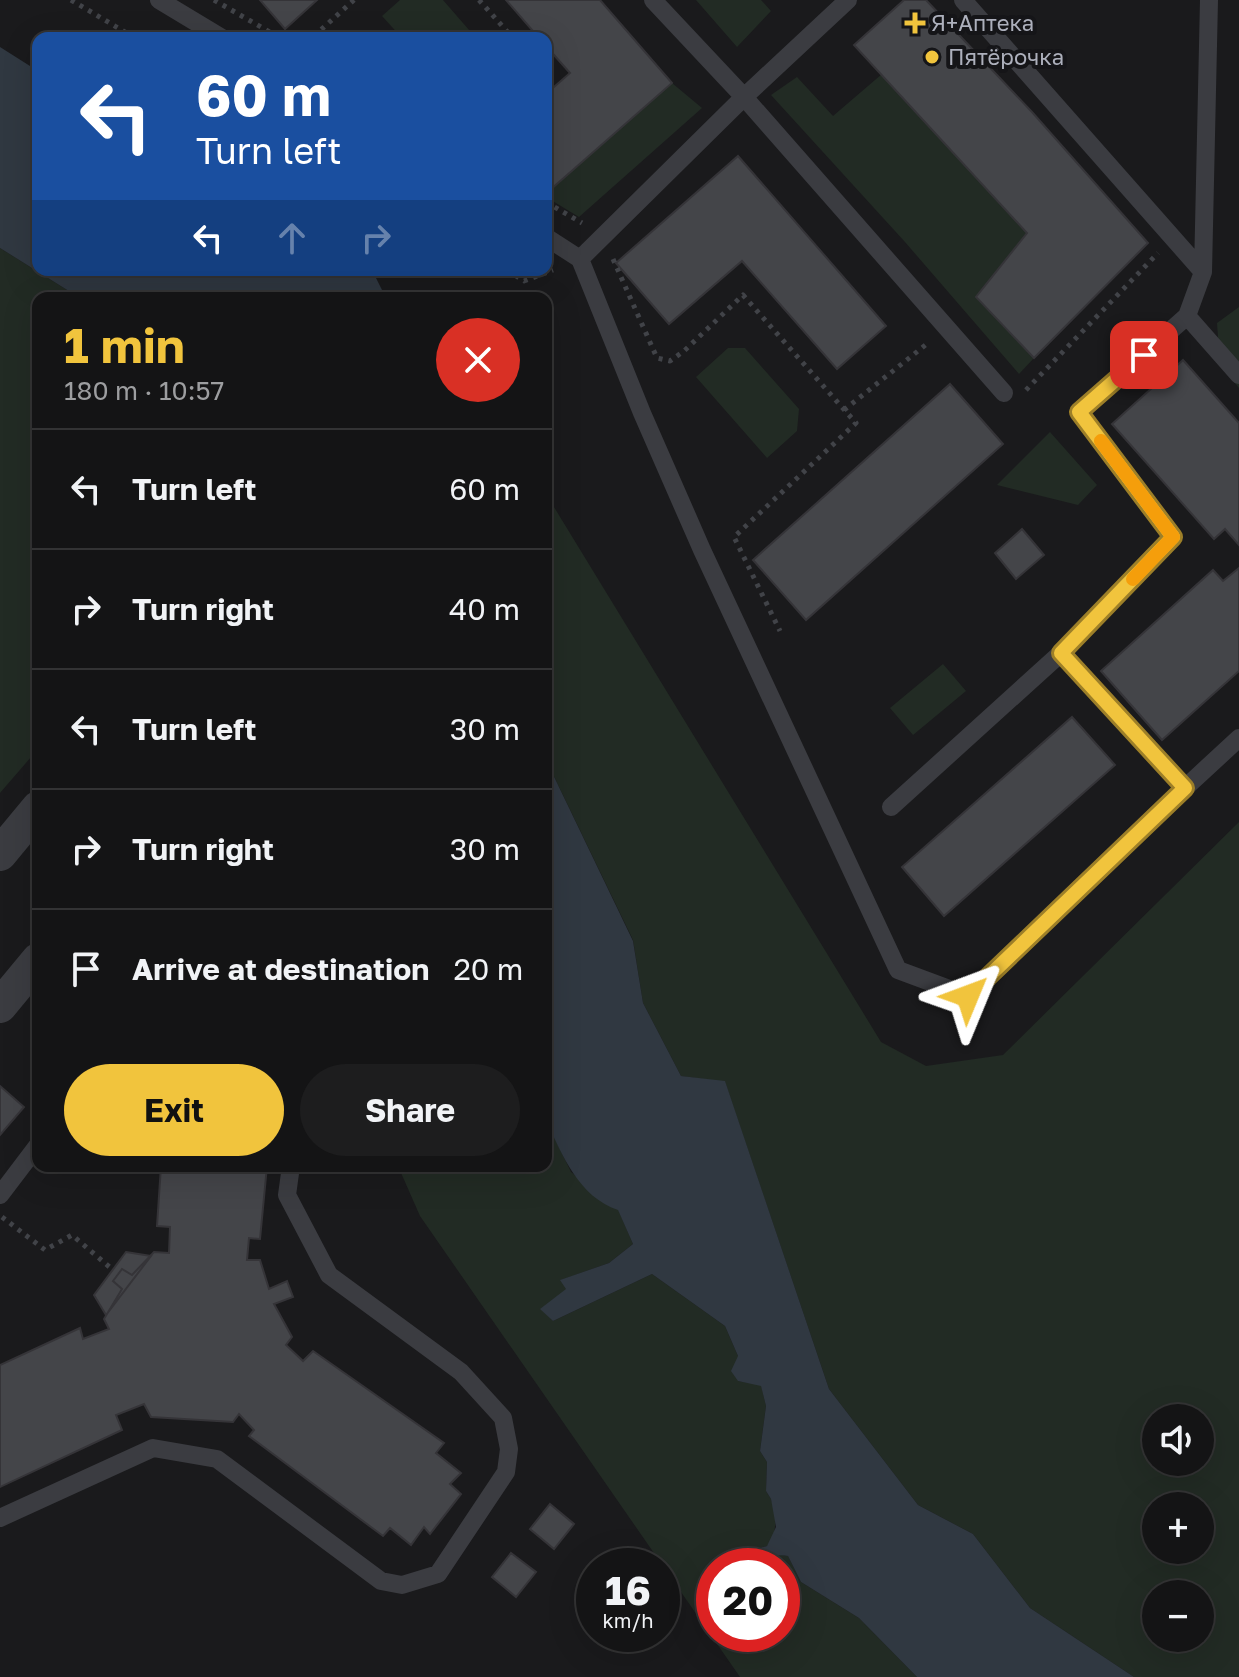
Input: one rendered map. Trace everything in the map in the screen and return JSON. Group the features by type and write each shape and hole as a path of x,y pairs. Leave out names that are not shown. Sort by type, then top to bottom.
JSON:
{"street":[{"path":"0,854 32,815"},
{"path":"0,1006 32,967"}],"lane":[{"path":"159,0 212,32"},
{"path":"653,0 744,97 947,328 1012,395"},
{"path":"580,259 744,97 848,0"},
{"path":"963,0 1203,272"},
{"path":"891,807 1061,653 1173,537 1079,412 1187,316 1203,272 1209,0"},
{"path":"552,241 580,259 636,400 702,550 898,970 968,996 1239,738"},
{"path":"1187,316 1239,375"},
{"path":"1061,653 1185,788"},
{"path":"0,1195 32,1153"},
{"path":"0,1518 153,1448 217,1459 381,1581 402,1585 438,1574 506,1472 509,1449 503,1418 461,1372 329,1275 287,1195 290,1172"}],"path":[{"path":"71,0 125,32"},
{"path":"214,0 270,32"},
{"path":"318,32 354,0"},
{"path":"479,0 508,32"},
{"path":"599,240 611,254 657,358 670,361 684,351 743,295 856,423 734,537 780,631"},
{"path":"1012,395 1159,252 1150,240"},
{"path":"552,270 580,259"},
{"path":"516,276 524,281 537,276"},
{"path":"844,410 947,328"},
{"path":"0,1215 45,1250 72,1235 113,1270"}],"shaded area":[{"path":"400,0 443,0 471,32 397,32 382,16"},
{"path":"696,0 761,0 771,11 737,47"},
{"path":"0,47 32,66 32,268 0,248"},
{"path":"882,74 1027,233 976,297 1034,358 1019,374 905,242 771,95 797,77 833,116"},
{"path":"672,83 702,108 579,217 552,201 552,188"},
{"path":"0,248 32,268 32,276 45,276 70,292 32,292 32,756 0,793"},
{"path":"45,276 375,276 383,292 70,292"},
{"path":"1239,307 1239,388 1220,365 1217,323"},
{"path":"728,348 745,348 799,409 797,431 767,458 696,377"},
{"path":"1050,432 1097,485 1078,505 997,485"},
{"path":"552,504 881,1042 926,1066 1003,1055 1239,822 1239,1677 1134,1677 1030,1608 973,1534 918,1505 829,1389 725,1082 681,1076 643,1003 633,940 552,772"},
{"path":"943,664 966,691 913,735 890,708"},
{"path":"552,772 633,941 643,1003 681,1076 725,1081 829,1389 918,1505 973,1534 1030,1608 1134,1677 917,1677 859,1618 801,1582 800,1548 760,1548 767,1546 776,1527 771,1499 766,1491 767,1462 760,1451 766,1406 761,1386 738,1381 731,1371 738,1356 725,1326 652,1274 553,1321 540,1309 566,1289 560,1280 609,1263 633,1244 618,1210 593,1195 573,1173 552,1132"},
{"path":"552,1132 571,1172 618,1209 633,1244 609,1263 561,1280 567,1289 541,1309 553,1321 652,1274 725,1326 738,1356 738,1381 761,1385 766,1406 760,1451 767,1462 766,1491 776,1517 774,1536 767,1546 760,1548 696,1548 696,1614 680,1591 680,1548 650,1548 420,1216 401,1172 552,1172"},
{"path":"800,1580 859,1618 917,1677 740,1677 723,1652 800,1652"}],"building":[{"path":"260,0 317,0 285,29"},
{"path":"506,0 600,0 672,83 552,188 552,89 570,73 552,53 552,32 534,32"},
{"path":"904,0 926,0 1032,112 1148,243 1034,358 976,297 1027,233 854,45"},
{"path":"738,156 886,326 837,369 742,261 669,324 616,263"},
{"path":"1183,360 1239,423 1239,545 1225,529 1214,539 1112,424"},
{"path":"950,384 1003,444 806,620 753,560"},
{"path":"1022,529 1044,555 1016,579 995,553"},
{"path":"1239,568 1239,671 1162,740 1101,671 1213,570 1223,581"},
{"path":"1072,717 1115,765 944,916 902,867"},
{"path":"0,1086 24,1107 0,1135"},
{"path":"161,1172 266,1172 260,1239 249,1238 247,1260 260,1260 269,1289 287,1281 293,1297 274,1304 292,1337 286,1345 303,1361 313,1351 444,1443 436,1453 461,1473 450,1484 461,1494 430,1534 424,1527 411,1545 390,1528 383,1536 249,1436 254,1430 239,1414 233,1422 151,1417 144,1404 116,1415 122,1430 0,1487 0,1365 80,1328 83,1339 109,1329 104,1319 122,1289 113,1281 122,1269 132,1275 154,1252 169,1253 170,1227 157,1226"},
{"path":"126,1252 151,1256 106,1315 94,1295"},
{"path":"550,1504 574,1524 554,1549 530,1529"},
{"path":"511,1553 536,1572 516,1597 492,1577"}],"slow traffic":[{"path":"1101,441 1173,537 1133,579"}],"place":[{"name":"Я+Аптека","path":"915,23"},
{"name":"Пятёрочка","path":"932,57"}],"route":[{"path":"968,996 1185,788 1061,653 1173,537 1079,412 1144,355"}]}
